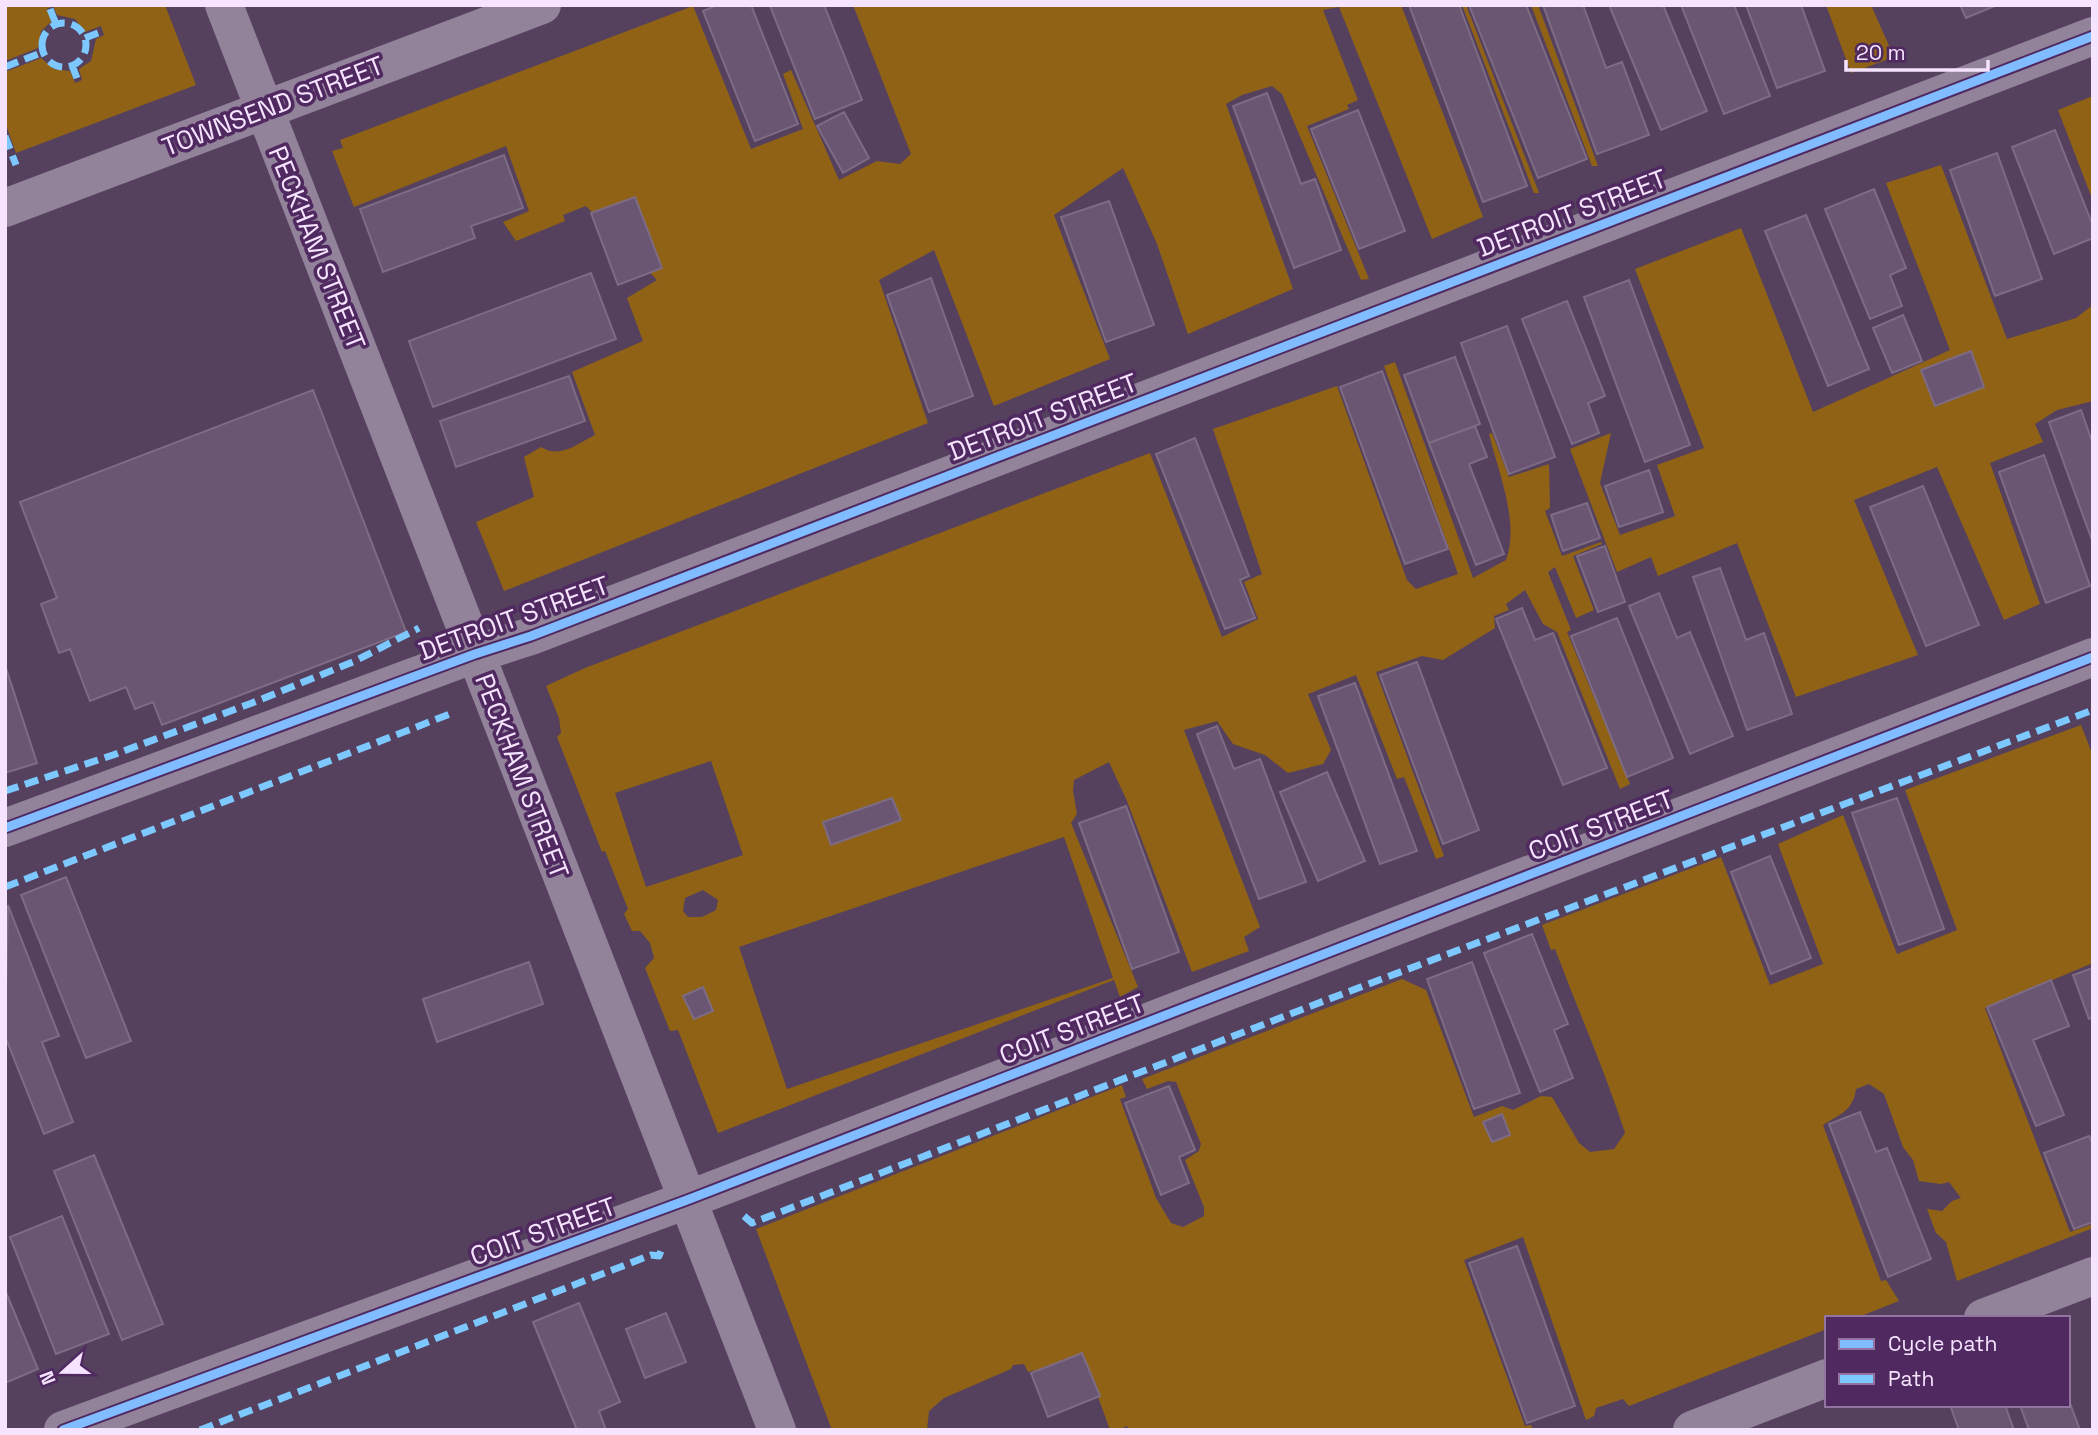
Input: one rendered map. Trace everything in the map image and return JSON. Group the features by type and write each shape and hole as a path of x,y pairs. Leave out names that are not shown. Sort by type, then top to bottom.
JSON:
{"street":[{"name":"PECKHAM STREET","path":"224,5 776,1430"},
{"name":"TOWNSEND STREET","path":"5,208 542,5"},
{"name":"DETROIT STREET","path":"5,828 475,654 531,636 2093,36"},
{"name":"COIT STREET","path":"63,1430 687,1200 2093,657"},
{"path":"1988,1316 2093,1276"},
{"path":"1692,1430 1825,1379"}],"shaded area":[{"path":"5,5 165,5 196,85 16,153 5,122 5,72 41,58 54,69 70,71 75,83 82,80 79,69 91,61 96,39 104,35 101,26 85,32 75,19 57,15 53,6 47,9 52,21 41,31 38,48 5,61"},
{"path":"853,5 1401,5 1483,217 1432,239 1339,7 1323,10 1358,100 1347,105 1349,109 1307,126 1369,279 1361,280 1282,94 1272,86 1242,95 1226,104 1293,289 1188,334 1157,244 1123,168 1054,215 1110,359 994,406 934,250 879,280 928,423 504,591 476,522 534,497 524,457 541,447 562,451 595,435 572,372 643,341 627,298 657,280 586,206 563,215 565,221 516,241 503,222 529,211 506,146 354,207 332,151 343,148 340,140 693,6 751,149 803,129 783,74 791,70 839,180 877,161 900,164 911,154"},
{"path":"1462,5 1466,5 1539,193 1534,193"},
{"path":"1531,5 1538,5 1598,166 1592,166"},
{"path":"1826,5 1871,5 1894,57 1851,73"},
{"path":"2093,96 2093,201 2058,110"},
{"path":"1941,165 2007,339 2076,318 2093,305 2093,401 2057,410 2035,424 2043,442 1990,463 2040,604 2004,620 1937,467 1854,500 1918,655 1796,697 1737,543 1658,576 1651,557 1617,572 1570,449 1611,433 1600,483 1620,535 1675,516 1657,465 1704,448 1635,269 1741,228 1813,412 1950,350 1886,183"},
{"path":"1395,362 1473,578 1506,560 1510,545 1509,514 1489,434 1492,433 1509,477 1549,464 1550,508 1545,511 1562,556 1601,542 1602,544 1573,556 1594,610 1576,618 1555,567 1548,572 1571,630 1567,632 1630,784 1620,789 1557,632 1543,624 1525,590 1506,604 1509,610 1494,616 1495,628 1443,660 1422,656 1376,672 1444,856 1436,859 1404,777 1397,779 1356,675 1308,694 1331,750 1323,764 1288,773 1265,755 1233,744 1217,721 1184,730 1260,927 1244,937 1249,951 1192,972 1127,801 1109,762 1074,780 1077,814 1071,823 1138,987 1120,997 1114,980 718,1133 678,1030 670,1031 645,968 654,958 650,943 640,931 632,931 624,914 628,909 605,851 602,852 557,737 561,733 559,718 546,686 585,668 1150,453 1222,637 1258,619 1244,582 1262,574 1213,429 1337,386 1407,580 1416,589 1458,574 1384,366","holes":["711,761 743,855 646,887 615,793","1064,837 1113,978 787,1089 739,947","703,890 718,900 716,910 702,917 688,917 683,911 685,898"]},
{"path":"2081,725 2093,756 2093,963 1985,1008 2070,1232 2093,1224 2093,1228 1957,1281 1946,1242 1936,1233 1927,1209 1942,1211 1952,1201 1961,1198 1949,1182 1941,1184 1919,1181 1913,1160 1903,1147 1884,1094 1869,1084 1856,1089 1849,1107 1823,1125 1881,1281 1886,1280 1899,1301 1861,1316 1825,1316 1825,1330 1629,1406 1623,1399 1596,1408 1594,1416 1586,1420 1523,1237 1464,1260 1525,1426 1531,1425 1533,1430 1132,1430 1126,1426 1121,1430 1110,1430 1084,1358 1028,1372 1024,1364 1013,1365 1011,1369 944,1398 929,1411 927,1430 832,1430 756,1229 1122,1085 1126,1097 1120,1099 1156,1198 1171,1223 1183,1227 1204,1216 1204,1207 1185,1160 1199,1151 1201,1144 1176,1082 1168,1081 1147,1089 1142,1079 1402,979 1426,990 1474,1117 1502,1106 1513,1110 1541,1096 1552,1097 1579,1143 1590,1152 1614,1149 1625,1133 1555,949 1551,950 1542,925 1721,857 1770,985 1823,964 1778,844 1843,815 1897,954 1957,930 1905,790"}],"building":[{"path":"717,5 751,5 798,124 755,141 703,11"},
{"path":"824,5 862,100 815,119 770,6"},
{"path":"1409,5 1459,5 1527,186 1483,202"},
{"path":"1469,5 1526,5 1587,159 1538,178"},
{"path":"1543,5 1583,5 1606,68 1622,62 1649,135 1597,154"},
{"path":"1609,5 1663,5 1707,111 1661,130"},
{"path":"1681,5 1734,5 1770,96 1724,114"},
{"path":"1746,5 1801,5 1825,71 1777,88"},
{"path":"1960,5 1997,5 1966,18"},
{"path":"1267,93 1301,184 1315,179 1341,250 1294,268 1233,106"},
{"path":"1358,110 1405,231 1359,249 1311,129"},
{"path":"844,112 869,158 843,173 817,126"},
{"path":"2055,130 2093,226 2093,238 2054,254 2012,147"},
{"path":"1997,153 2042,279 1995,296 1950,170"},
{"path":"504,155 523,208 471,226 475,238 383,272 360,209"},
{"path":"1874,189 1906,268 1890,275 1902,306 1870,319 1825,209"},
{"path":"635,197 662,268 618,285 591,213"},
{"path":"1109,201 1154,325 1106,342 1061,217"},
{"path":"1806,215 1869,369 1828,386 1765,231"},
{"path":"591,273 616,339 433,407 409,341"},
{"path":"931,278 973,396 929,412 887,295"},
{"path":"1629,280 1690,445 1645,462 1584,297"},
{"path":"1567,301 1605,396 1588,403 1599,433 1572,444 1522,319"},
{"path":"1903,315 1922,361 1892,373 1873,328"},
{"path":"1507,326 1555,457 1509,474 1461,343"},
{"path":"1971,351 1984,387 1935,406 1921,370"},
{"path":"1455,357 1480,424 1429,443 1404,375"},
{"path":"1382,371 1448,549 1405,564 1340,387"},
{"path":"569,376 585,421 456,467 440,421"},
{"path":"313,390 406,632 162,725 153,702 135,709 126,687 90,701 70,649 59,653 41,604 57,598 20,502"},
{"path":"2081,410 2093,444 2093,543 2049,422"},
{"path":"1475,426 1487,457 1469,464 1504,554 1476,565 1429,443"},
{"path":"1195,438 1249,576 1240,580 1255,618 1225,629 1156,454"},
{"path":"2044,455 2090,586 2046,603 1999,472"},
{"path":"1649,470 1663,512 1619,527 1605,486"},
{"path":"1923,486 1979,625 1926,646 1870,507"},
{"path":"1587,503 1600,538 1563,551 1551,515"},
{"path":"1605,546 1625,602 1598,612 1577,556"},
{"path":"1720,568 1746,640 1764,633 1792,714 1747,730 1693,577"},
{"path":"1659,593 1677,638 1690,632 1733,736 1690,754 1629,606"},
{"path":"1522,608 1535,640 1553,633 1607,768 1563,785 1496,619"},
{"path":"1617,618 1673,758 1627,777 1571,636"},
{"path":"1417,662 1479,830 1443,844 1380,675"},
{"path":"5,665 37,763 5,773"},
{"path":"1355,683 1417,851 1380,864 1318,696"},
{"path":"1217,726 1234,769 1260,759 1306,882 1259,899 1197,734"},
{"path":"1327,772 1365,861 1318,881 1280,792"},
{"path":"892,798 901,820 831,845 823,822"},
{"path":"1897,798 1944,929 1899,945 1852,813"},
{"path":"1126,806 1179,952 1132,969 1079,823"},
{"path":"1770,856 1811,958 1771,974 1731,872"},
{"path":"66,877 131,1041 86,1058 21,895"},
{"path":"8,905 59,1036 42,1042 73,1122 44,1134 5,1036"},
{"path":"1532,934 1568,1024 1554,1030 1573,1078 1540,1092 1484,953"},
{"path":"529,962 543,1004 437,1042 423,999"},
{"path":"1472,962 1520,1093 1474,1109 1427,979"},
{"path":"2093,968 2093,1017 2089,1019 2073,975"},
{"path":"2051,980 2069,1026 2033,1040 2064,1115 2036,1126 1987,1007"},
{"path":"703,987 713,1011 694,1019 683,996"},
{"path":"1169,1086 1195,1150 1179,1157 1189,1183 1161,1195 1125,1103"},
{"path":"1860,1112 1876,1152 1887,1148 1931,1259 1888,1277 1829,1124"},
{"path":"1502,1114 1510,1135 1492,1142 1483,1122"},
{"path":"2089,1136 2093,1144 2093,1222 2074,1229 2044,1153"},
{"path":"94,1155 163,1324 122,1340 54,1171"},
{"path":"62,1216 109,1334 56,1354 10,1237"},
{"path":"1517,1246 1575,1406 1527,1423 1469,1263"},
{"path":"5,1290 38,1369 5,1383"},
{"path":"579,1303 620,1402 599,1411 606,1430 577,1430 533,1322"},
{"path":"666,1313 686,1362 645,1378 626,1329"},
{"path":"1082,1353 1100,1396 1048,1417 1031,1373"},
{"path":"2070,1403 2080,1430 2029,1430 2021,1407 2070,1407"},
{"path":"1951,1407 2006,1407 2014,1430 1959,1430"}],"marked path":[{"path":"50,9 56,24"},
{"path":"64,23 80,29 86,45 80,61 64,67 48,61 42,45 48,29 64,23"},
{"path":"85,38 101,32"},
{"path":"5,67 43,52"},
{"path":"72,65 78,81"},
{"path":"5,136 16,165"},
{"path":"5,791 113,755 252,703 355,661 419,628"},
{"path":"744,1216 752,1223 1329,999 2093,710"},
{"path":"5,887 455,712"},
{"path":"200,1430 651,1255 659,1256 662,1248"}],"cycle path":[{"path":"5,828 475,654 531,636 2093,36"},
{"path":"63,1430 687,1200 2093,657"}]}
